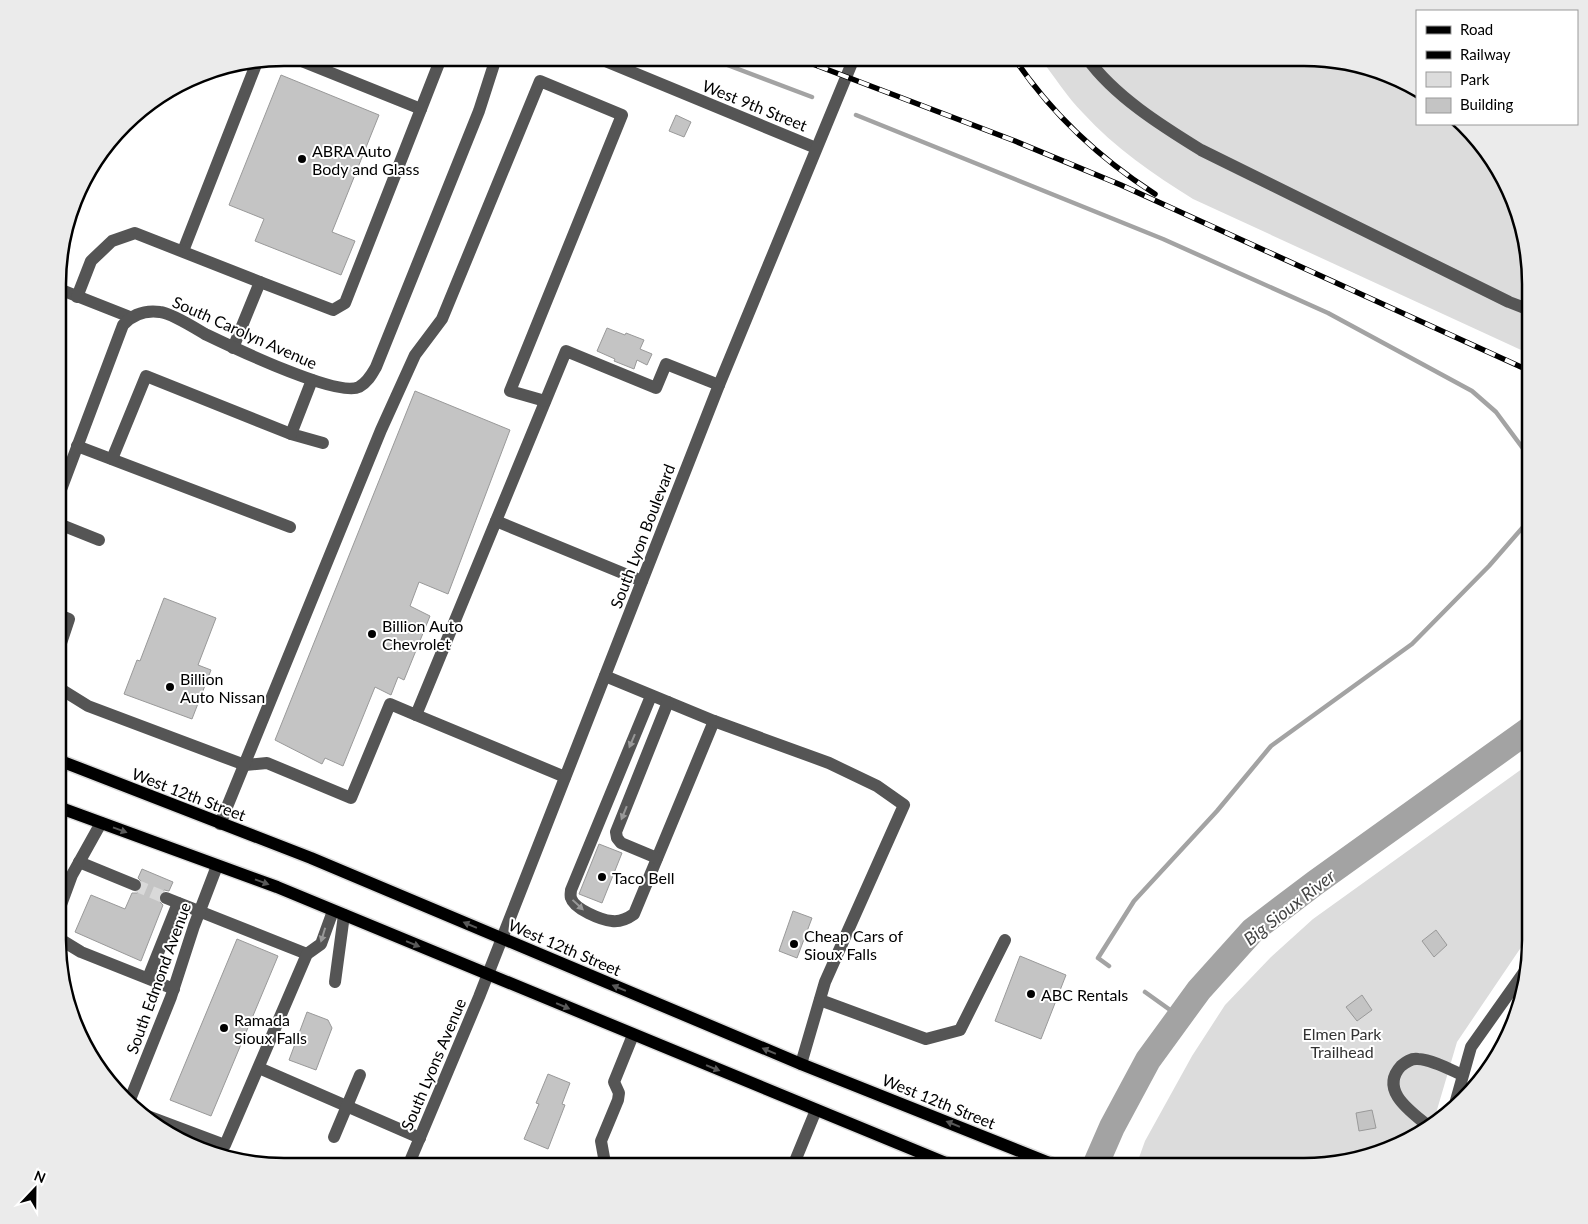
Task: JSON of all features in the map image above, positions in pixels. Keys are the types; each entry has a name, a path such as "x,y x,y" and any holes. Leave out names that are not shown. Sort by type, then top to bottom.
{"main road":[{"name":"West 12th Street","path":"66,763 311,858 801,1064 1037,1158"},
{"path":"66,810 277,887 633,1036 933,1158"}],"street":[{"path":"314,66 421,109"},
{"path":"77,297 91,261 112,241 135,233 333,310 345,303 438,66"},
{"name":"South Carolyn Avenue","path":"130,317 143,312 163,312 233,348 312,380 339,387 358,388 369,379 376,367 479,111 493,66"},
{"name":"West 9th Street","path":"617,66 816,148"},
{"name":"South Lyon Boulevard","path":"502,938 718,385 851,66"},
{"path":"1093,66 1129,101 1164,127 1201,150 1522,307"},
{"path":"183,251 255,68"},
{"path":"220,824 381,430 415,355 442,319 540,81 622,115 510,391 545,401"},
{"path":"233,348 260,282"},
{"path":"66,292 130,317 123,325 66,476"},
{"path":"416,714 566,351 656,388 666,364 718,385"},
{"path":"112,459 146,376 291,434 323,443"},
{"path":"291,434 312,380"},
{"path":"78,446 290,527"},
{"path":"496,521 642,581"},
{"path":"66,527 99,540"},
{"path":"66,618 69,619 66,628"},
{"path":"604,676 714,721 829,763 877,786 904,805 826,982 801,1064"},
{"path":"66,692 88,706 245,765 267,763 351,798 390,704 565,777"},
{"path":"651,696 571,890 571,898 577,906 586,912 611,921 625,920 634,914 714,721"},
{"path":"657,858 621,842 617,838 616,832 668,702"},
{"path":"66,890 72,874 101,823"},
{"path":"79,862 135,885"},
{"name":"South Edmond Avenue","path":"132,1095 174,989 199,912 217,866"},
{"path":"148,978 172,900 307,954"},
{"path":"224,1149 307,954 321,944 339,913"},
{"path":"336,982 339,913"},
{"name":"South Lyons Avenue","path":"411,1158 502,938"},
{"path":"820,1000 926,1039 960,1030 1005,940"},
{"path":"66,943 81,952 174,989"},
{"path":"1457,1095 1471,1047 1518,980"},
{"path":"605,1158 601,1142 619,1093 614,1082 633,1036"},
{"path":"1423,1122 1404,1106 1396,1095 1394,1087 1395,1077 1399,1069 1411,1059 1419,1059 1462,1075"},
{"path":"259,1068 420,1138"},
{"path":"334,1138 360,1075"},
{"path":"796,1158 816,1110"},
{"path":"174,1128 214,1146"}],"green space":[{"path":"1046,66 1303,66 1332,68 1374,78 1413,95 1416,97 1416,125 1452,125 1485,163 1505,201 1518,242 1520,256 1522,350 1193,199 1121,149 1095,126"},
{"name":"Elmen Park Trailhead","path":"1522,769 1521,947 1457,1042 1436,1113 1413,1129 1387,1141 1346,1154 1303,1158 1139,1158 1145,1141 1192,1056 1225,1005 1271,957 1313,919"}],"building":[{"path":"281,75 379,115 332,232 355,241 341,275 255,241 264,219 229,205"},
{"path":"676,115 691,122 684,137 669,131"},
{"path":"607,328 644,340 640,349 652,354 647,365 637,360 634,369 614,361 615,359 597,351"},
{"path":"415,391 510,430 448,594 419,582 410,606 430,616 404,680 398,677 391,695 375,687 343,766 325,758 322,764 275,740"},
{"path":"164,598 216,618 198,665 211,670 192,719 124,694 137,660 140,661"},
{"path":"599,844 622,853 602,903 579,894"},
{"path":"142,869 173,882 169,891 164,890 159,895 158,900 163,905 141,961 75,932 91,895 125,909 132,893 137,893 142,889 143,883 138,878"},
{"path":"793,911 812,918 797,958 779,951"},
{"path":"1436,930 1447,945 1434,957 1422,941"},
{"name":"Ramada Sioux Falls","path":"237,939 278,956 211,1116 170,1100"},
{"path":"1020,956 1066,975 1041,1039 995,1021"},
{"path":"1362,995 1372,1010 1357,1021 1346,1007"},
{"path":"307,1012 328,1020 332,1028 316,1070 289,1060"},
{"path":"548,1074 570,1083 562,1104 565,1105 548,1149 524,1139 539,1104 536,1103"},
{"path":"1372,1110 1376,1128 1359,1131 1356,1113"}],"waterway":[{"path":"730,66 812,97"},
{"path":"856,115 1163,239 1328,313 1472,391 1496,412 1522,447"},
{"path":"1109,966 1098,958 1134,901 1217,811 1271,746 1412,644 1489,566 1522,528"},
{"name":"Big Sioux River","path":"1098,1158 1112,1127 1148,1060 1199,990 1253,930 1315,883 1522,735"},
{"path":"1145,992 1180,1017"}],"tunnel":[{"path":"135,885 166,898"}],"railway":[{"path":"818,66 1015,141 1121,185 1522,367"},
{"path":"1020,66 1060,116 1077,133 1134,180 1155,194"}],"place":[{"name":"ABRA Auto Body and Glass","path":"302,159"},
{"name":"Billion Auto Chevrolet","path":"372,634"},
{"name":"Billion Auto Nissan","path":"170,687"},
{"name":"Taco Bell","path":"602,877"},
{"name":"Cheap Cars of Sioux Falls","path":"794,944"},
{"name":"ABC Rentals","path":"1031,994"},
{"name":"Ramada Sioux Falls","path":"224,1028"}]}
